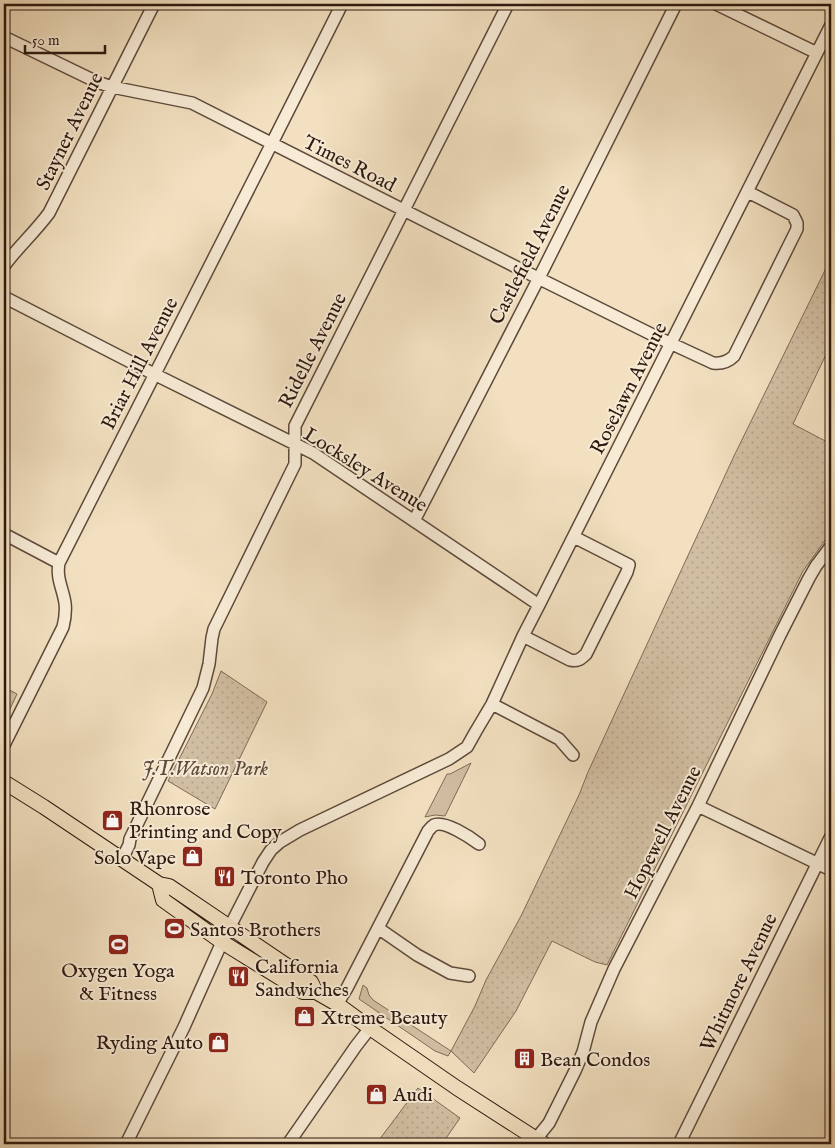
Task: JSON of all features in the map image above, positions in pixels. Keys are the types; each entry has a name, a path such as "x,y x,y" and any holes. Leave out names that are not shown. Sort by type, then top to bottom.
{"main road":[{"path":"4,782 159,884 169,886 230,926 311,982 316,992"},
{"path":"159,884 163,900 222,942 303,992 316,992 337,1004 537,1143"}],"street":[{"name":"Stayner Avenue","path":"4,266 49,214 154,4"},
{"name":"Briar Hill Avenue","path":"59,563 342,4"},
{"name":"Ridelle Avenue","path":"122,859 203,688 208,670 214,629 295,464 295,426 508,4"},
{"name":"Castlefield Avenue","path":"414,521 676,4"},
{"path":"716,4 817,53"},
{"name":"Roselawn Avenue","path":"230,926 263,862 280,842 300,830 449,759 467,747 492,704 523,636 831,25"},
{"name":"Times Road","path":"5,40 112,88 192,103 403,211 713,363 721,364 734,356 797,229 797,223 793,215 748,192"},
{"name":"Locksley Avenue","path":"4,297 312,453 539,605"},
{"path":"4,534 59,563 58,576 65,602 64,628 4,745"},
{"path":"523,636 574,662 586,654 629,565 574,537"},
{"name":"Hopewell Avenue","path":"537,1143 575,1071 582,1055 591,1022 614,969 698,806 809,578 831,546"},
{"path":"492,704 559,739 573,755"},
{"path":"698,806 831,870"},
{"path":"337,1004 428,831 434,825 442,824 465,834 479,844"},
{"name":"Whitmore Avenue","path":"679,1144 831,836"},
{"path":"126,1144 184,1026 230,926"},
{"path":"378,928 417,956 450,974 469,976"},
{"path":"288,1144 370,1028"}],"green space":[{"path":"831,258 831,344 793,424 831,444 831,532 803,571 607,965 595,962 552,941 516,1011 474,1073 451,1051 475,1006 486,980 521,916 579,795 734,456"},
{"name":"J.T.Watson Park","path":"221,671 267,702 215,809 168,781 212,694"},
{"path":"4,687 17,694 4,722"},
{"path":"471,763 445,816 425,817 447,774"},
{"path":"363,985 367,988 373,1000 451,1051 448,1056 435,1051 359,999"},
{"path":"418,1088 460,1118 442,1144 376,1144"}],"place":[{"name":"Rhonrose Printing and Copy","path":"113,820"},
{"name":"Solo Vape","path":"192,857"},
{"name":"Toronto Pho","path":"225,877"},
{"name":"Santos Brothers","path":"174,929"},
{"name":"Oxygen Yoga & Fitness","path":"118,944"},
{"name":"California Sandwiches","path":"239,977"},
{"name":"Xtreme Beauty","path":"305,1017"},
{"name":"Ryding Auto","path":"219,1042"},
{"name":"Bean Condos","path":"524,1059"},
{"name":"Audi","path":"377,1094"}]}
